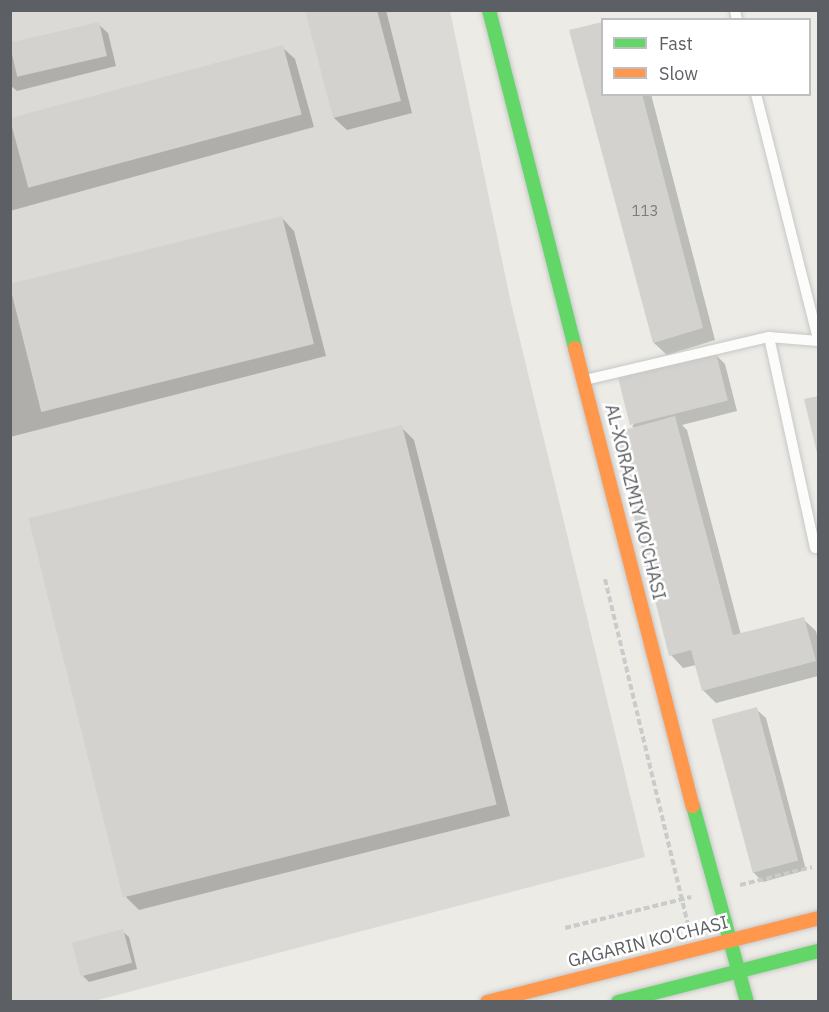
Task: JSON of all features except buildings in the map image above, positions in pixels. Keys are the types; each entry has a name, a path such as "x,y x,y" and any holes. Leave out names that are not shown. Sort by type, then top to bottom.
{"street":[{"name":"AL-XORAZMIY KO'CHASI","path":"489,10 689,793 732,939 747,1002"},
{"name":"GAGARIN KO'CHASI","path":"487,1002 819,918"},
{"path":"618,1002 819,951"}],"lane":[{"path":"585,380 769,337 819,340 757,96"},
{"path":"769,337 815,548"}],"path":[{"path":"565,927 812,867"}],"shaded area":[{"path":"10,11 450,11 511,303 645,857 94,1001 11,1001"}],"traffic: fast":[{"path":"489,10 575,348"},
{"path":"693,806 747,1002"},
{"path":"618,1002 818,951"}],"traffic: slow":[{"path":"575,348 693,806"},
{"path":"487,1002 818,918"}]}
